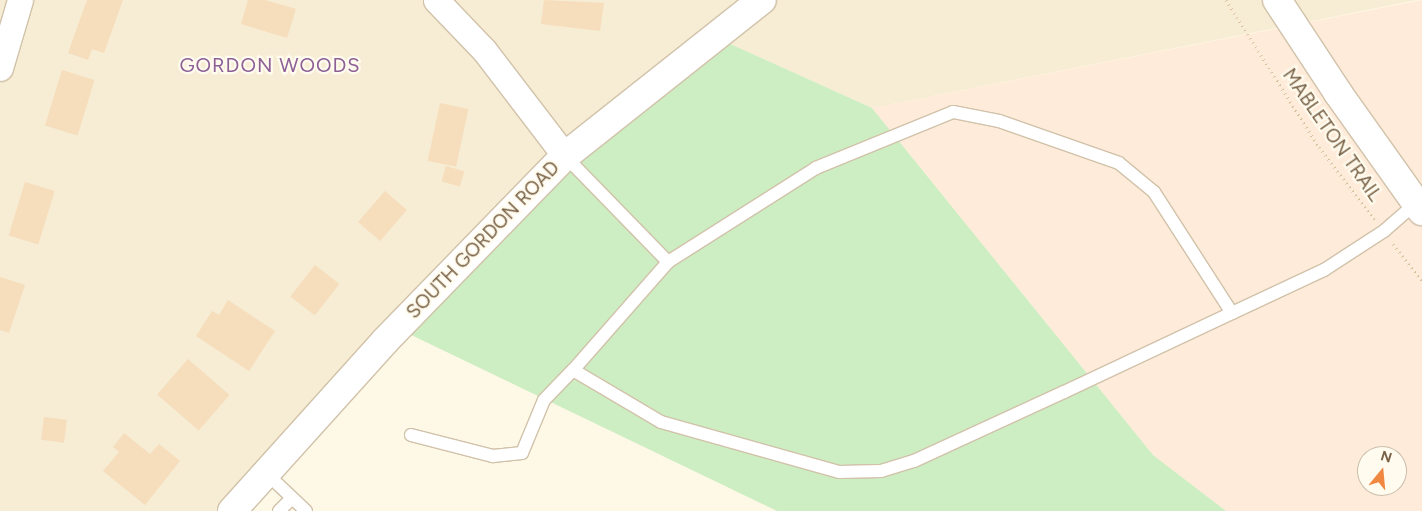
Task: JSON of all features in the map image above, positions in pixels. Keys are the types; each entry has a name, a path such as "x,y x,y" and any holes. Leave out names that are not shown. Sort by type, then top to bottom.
{"street":[{"path":"0,68 20,0"},
{"path":"436,0 484,50 565,156"},
{"name":"SOUTH GORDON ROAD","path":"232,511 385,341 565,156 762,0"},
{"path":"1278,0 1338,93 1419,207"}],"lane":[{"path":"411,435 494,456 522,453 544,400 573,370 668,262 816,168 953,112 1000,121 1119,163 1154,192 1232,313"},
{"path":"565,156 668,262"},
{"path":"573,370 662,422 839,472 880,471 914,461 1324,270 1419,207"},
{"path":"266,473 306,511"},
{"path":"279,511 292,498"}],"path":[{"name":"MABLETON TRAIL","path":"1226,0 1319,147 1422,281"}],"shaded area":[{"path":"0,0 1417,0 872,108 708,34 231,511 0,511"},
{"path":"1422,0 1422,511 1226,511 1153,455 872,108"}],"green space":[{"path":"708,34 872,108 1153,455 1226,511 777,511 405,332"}],"building":[{"path":"87,0 123,0 104,53 92,49 88,60 68,53"},
{"path":"248,0 265,0 296,9 287,38 241,24"},
{"path":"544,0 604,3 600,31 541,24"},
{"path":"62,70 95,80 78,135 45,125"},
{"path":"440,103 468,109 456,167 428,161"},
{"path":"446,166 464,171 460,187 442,181"},
{"path":"25,182 55,191 38,245 9,236"},
{"path":"385,191 407,210 380,241 358,222"},
{"path":"315,265 339,284 315,316 290,297"},
{"path":"0,277 25,285 9,333 0,330"},
{"path":"228,300 275,331 249,371 196,336 212,311 219,315"},
{"path":"188,359 230,395 199,431 157,394"},
{"path":"44,417 67,420 64,443 41,440"},
{"path":"124,433 150,454 159,444 180,461 145,505 103,471 119,452 113,447"}],"district":[{"name":"GORDON WOODS","path":"270,65"}]}
